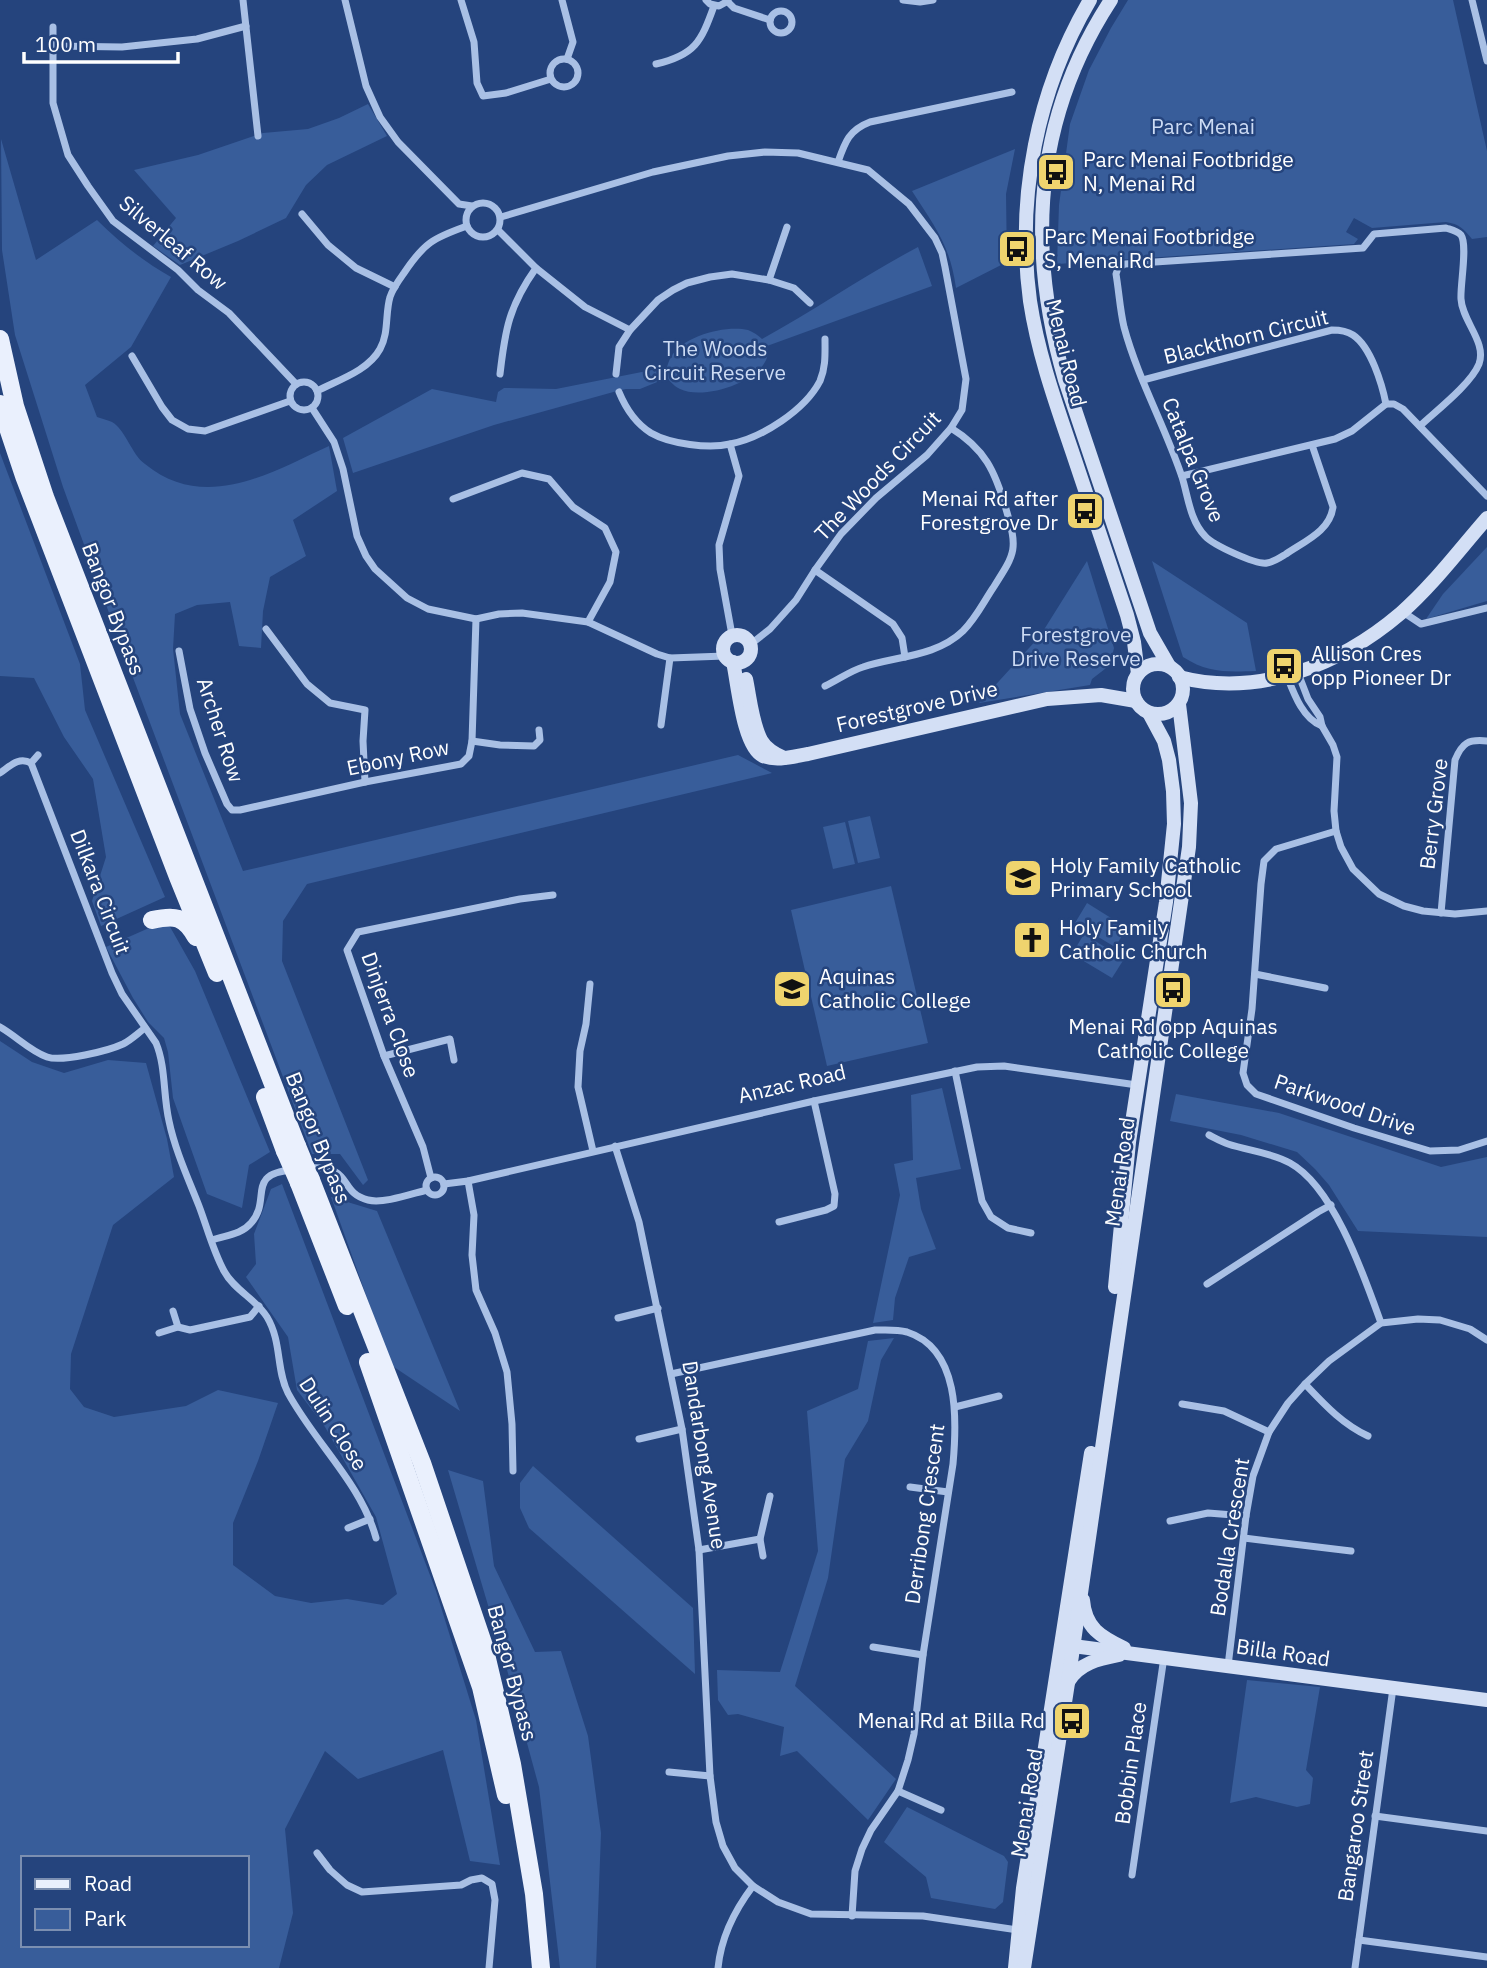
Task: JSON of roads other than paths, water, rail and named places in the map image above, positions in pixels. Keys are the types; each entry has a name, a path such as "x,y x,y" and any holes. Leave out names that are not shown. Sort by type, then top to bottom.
{"main road":[{"name":"Menai Road","path":"1090,0 1067,43 1041,119 1027,195 1027,268 1030,302 1042,358 1127,615 1134,642 1136,678"},
{"name":"Menai Road","path":"1111,0 1086,43 1066,91 1046,172 1042,204 1042,257 1046,300 1054,344 1065,380 1150,633 1174,671"},
{"name":"Bangor Bypass","path":"0,339 15,406 46,498 291,1149"},
{"name":"Bangor Bypass","path":"0,404 24,476 178,877 422,1463 484,1646 512,1764 534,1894 541,1968"},
{"path":"1101,695 1136,678 1147,667 1155,664 1219,684 1259,682 1292,675 1322,663 1359,644 1402,612 1487,518"},
{"path":"732,635 743,636 751,644 749,657 733,660 723,646 726,639 732,635"},
{"name":"Forestgrove Drive","path":"733,660 762,741 773,753 785,758 1047,699 1101,695"},
{"path":"1136,678 1133,695 1142,709 1149,713 1166,713 1173,710 1180,700 1183,688 1174,671"},
{"path":"1180,700 1219,684"},
{"path":"1101,695 1136,701"},
{"name":"Menai Road","path":"1015,1968 1068,1683 1188,847 1191,803 1179,721 1180,700"},
{"name":"Menai Road","path":"1024,1968 1023,1888 1113,1302 1129,1142 1166,902 1174,824 1170,760 1164,741 1149,713"},
{"path":"178,877 179,892 176,901 152,919 177,917 190,925 216,971"},
{"name":"Anzac Road","path":"1137,1085 1153,1088"},
{"name":"Bangor Bypass","path":"305,1182 380,1390 481,1687 503,1782 522,1893 530,1968"},
{"path":"1085,1564 1084,1610 1092,1627 1110,1641 1148,1655"},
{"name":"Menai Road","path":"1068,1604 1066,1632 1073,1646"},
{"name":"Menai Road","path":"1053,1693 1063,1659 1073,1646"},
{"name":"Billa Road","path":"1073,1646 1487,1700"},
{"path":"1068,1683 1086,1664 1123,1655 1148,1655"}],"street":[{"path":"345,0 366,86 380,117 398,142 459,204 472,206 482,202 496,208 500,218 498,230 489,236 478,237 470,231 466,215 472,206"},
{"path":"461,0 474,42 477,83 483,96 506,93 551,79"},
{"path":"562,0 573,42 567,59"},
{"path":"706,0 714,6 728,1 734,8 770,20"},
{"path":"903,0 933,0"},
{"path":"1472,0 1487,61"},
{"path":"243,1 258,136"},
{"path":"656,64 688,53 704,32 714,6"},
{"path":"54,46 121,47 197,39 246,26"},
{"name":"Silverleaf Row","path":"53,27 53,103 68,155 88,186 113,221 229,313 296,384"},
{"path":"567,59 577,68 575,82 572,85 557,86 551,79 551,66 558,60 567,59"},
{"path":"838,162 850,134 859,126 1012,92"},
{"name":"The Woods Circuit","path":"500,218 653,172 728,156 765,152 798,153 868,170 909,204 934,238 942,253 966,379 962,410 951,428 927,455 876,498 842,534 796,600 770,629 751,644"},
{"path":"302,214 328,245 356,268 395,287"},
{"path":"317,391 361,369 380,350 385,337 390,297 395,287 425,245 437,237 467,226"},
{"path":"769,280 787,227"},
{"name":"Catalpa Grove","path":"1312,445 1333,506 1328,525 1267,564 1251,562 1205,537 1194,521 1182,476 1124,326 1116,274 1118,268 1125,264 1363,248 1374,234 1446,228 1454,230 1461,236 1464,244 1461,304 1479,344 1480,362 1475,372 1420,426"},
{"path":"498,230 536,268 585,307 630,330"},
{"path":"499,374 506,328 513,306 536,268"},
{"path":"616,374 619,347 630,330 658,300 687,283 709,276 732,274 769,280 794,288 810,303"},
{"name":"Blackthorn Circuit","path":"1143,380 1332,330 1351,334 1362,343 1376,371 1386,404"},
{"path":"618,392 631,416 654,435 694,445 730,444 765,431 787,416 811,394 825,365 825,339"},
{"path":"132,356 162,407 172,420 188,429 205,431 290,401"},
{"path":"306,381 313,385 318,400 312,408 298,409 290,401 290,391 296,384 306,381"},
{"path":"1182,476 1335,439 1352,431 1386,404 1394,404 1403,409 1487,496"},
{"path":"312,408 334,442 358,536 366,556 375,569 407,598 428,609 476,620 499,614 522,613 588,622 670,658 733,660"},
{"path":"825,686 862,667 934,649 961,633 981,609 1011,559 1014,539 997,481 973,443 951,428"},
{"path":"730,444 739,476 719,545 720,569 732,635"},
{"path":"453,499 522,473 550,479 573,507 605,528 616,552 610,582 588,622"},
{"path":"815,570 893,624 902,638 905,657"},
{"path":"1402,612 1421,624 1487,608"},
{"name":"Ebony Row","path":"240,810 461,764 469,756 472,741 476,620"},
{"path":"266,629 307,684 330,703 365,710 365,782"},
{"name":"Archer Row","path":"179,651 190,709 205,753 227,804 232,810 240,810"},
{"path":"661,725 670,658"},
{"path":"1292,675 1320,717 1322,726 1334,745 1337,757 1334,811 1336,831 1353,869 1379,894 1404,906 1441,913 1487,911"},
{"path":"1292,675 1301,707 1312,723 1322,726"},
{"path":"472,741 534,746 540,740 539,730"},
{"name":"Berry Grove","path":"1441,913 1455,760 1461,747 1472,740 1487,741"},
{"path":"0,773 20,760 31,763 38,755"},
{"name":"Dilkara Circuit","path":"31,763 112,973 122,994 159,1051 171,1129 212,1240"},
{"name":"Parkwood Drive","path":"1336,831 1276,849 1264,860 1252,1009 1243,1073 1247,1085 1256,1094 1430,1151 1459,1150 1487,1142"},
{"name":"Dinjerra Close","path":"431,1178 423,1147 384,1056 347,950 358,932 520,899 553,895"},
{"path":"1255,974 1325,988"},
{"path":"590,985 580,1051 578,1087 593,1151"},
{"path":"0,1027 46,1057 58,1059 117,1046 145,1028"},
{"path":"384,1056 450,1039 454,1060"},
{"name":"Anzac Road","path":"444,1184 468,1181 814,1101 989,1065 1137,1085"},
{"path":"955,1071 982,1201 991,1217 1008,1228 1031,1233"},
{"path":"779,1222 834,1206 835,1194 814,1101"},
{"path":"1209,1135 1227,1144 1274,1155 1292,1164 1317,1186 1331,1205 1381,1323"},
{"name":"Dandarbong Avenue","path":"615,1146 639,1222 682,1429 699,1550 710,1776 716,1822 723,1846 735,1868 753,1886 778,1902 811,1914 923,1916 1024,1931"},
{"path":"212,1240 240,1233 250,1225 257,1212 263,1185 272,1173 277,1171 328,1168 339,1174 360,1198 372,1201 427,1190 438,1194 443,1190 444,1184 439,1178 431,1178 427,1182 427,1190"},
{"path":"468,1181 474,1215 472,1255 476,1290 495,1333 507,1372 513,1471"},
{"path":"1207,1284 1331,1205"},
{"name":"Dulin Close","path":"212,1240 224,1271 231,1281 266,1315 275,1334 287,1391 359,1498 370,1518 376,1538"},
{"path":"159,1333 178,1327 191,1330 250,1317 259,1306"},
{"path":"618,1318 658,1308"},
{"path":"173,1311 178,1327"},
{"name":"Bodalla Crescent","path":"1228,1666 1253,1476 1269,1432 1288,1403 1329,1361 1381,1323 1418,1319 1440,1320 1470,1329 1487,1340"},
{"name":"Derribong Crescent","path":"671,1374 875,1330 894,1329 920,1338 930,1346 942,1362 954,1392 956,1434 953,1464 923,1655 914,1734 898,1791 871,1830 862,1849 855,1871 852,1916"},
{"path":"1305,1384 1351,1428 1368,1436"},
{"path":"955,1407 999,1396"},
{"path":"1182,1404 1224,1411 1269,1432"},
{"path":"639,1439 682,1429"},
{"path":"910,1487 948,1492"},
{"path":"763,1556 760,1539 770,1496"},
{"path":"1170,1521 1208,1513 1246,1516"},
{"path":"348,1528 370,1518"},
{"path":"1244,1538 1351,1551"},
{"path":"699,1550 760,1539"},
{"path":"873,1647 923,1655"},
{"name":"Bobbin Place","path":"1132,1875 1164,1657"},
{"name":"Bangaroo Street","path":"1355,1968 1393,1688"},
{"path":"669,1772 710,1776"},
{"path":"898,1791 941,1810"},
{"path":"1375,1816 1487,1831"},
{"path":"317,1853 346,1885 362,1892 461,1885 482,1878 492,1884 495,1899 489,1968"},
{"path":"718,1968 727,1929 739,1905 753,1886"},
{"path":"1359,1940 1487,1957"}],"place":[{"name":"Parc Menai Footbridge N, Menai Rd","path":"1056,172"},
{"name":"Parc Menai Footbridge S, Menai Rd","path":"1017,249"},
{"name":"Menai Rd after Forestgrove Dr","path":"1085,511"},
{"name":"Allison Cres opp Pioneer Dr","path":"1284,666"},
{"name":"Holy Family Catholic Primary School","path":"1023,878"},
{"name":"Holy Family Catholic Church","path":"1032,940"},
{"name":"Aquinas Catholic College","path":"792,989"},
{"name":"Menai Rd opp Aquinas Catholic College","path":"1173,990"},
{"name":"Menai Rd at Billa Rd","path":"1072,1721"}],"park label":[{"name":"Parc Menai","path":"1203,127"},
{"name":"The Woods Circuit Reserve","path":"715,361"},
{"name":"Forestgrove Drive Reserve","path":"1076,647"}]}
